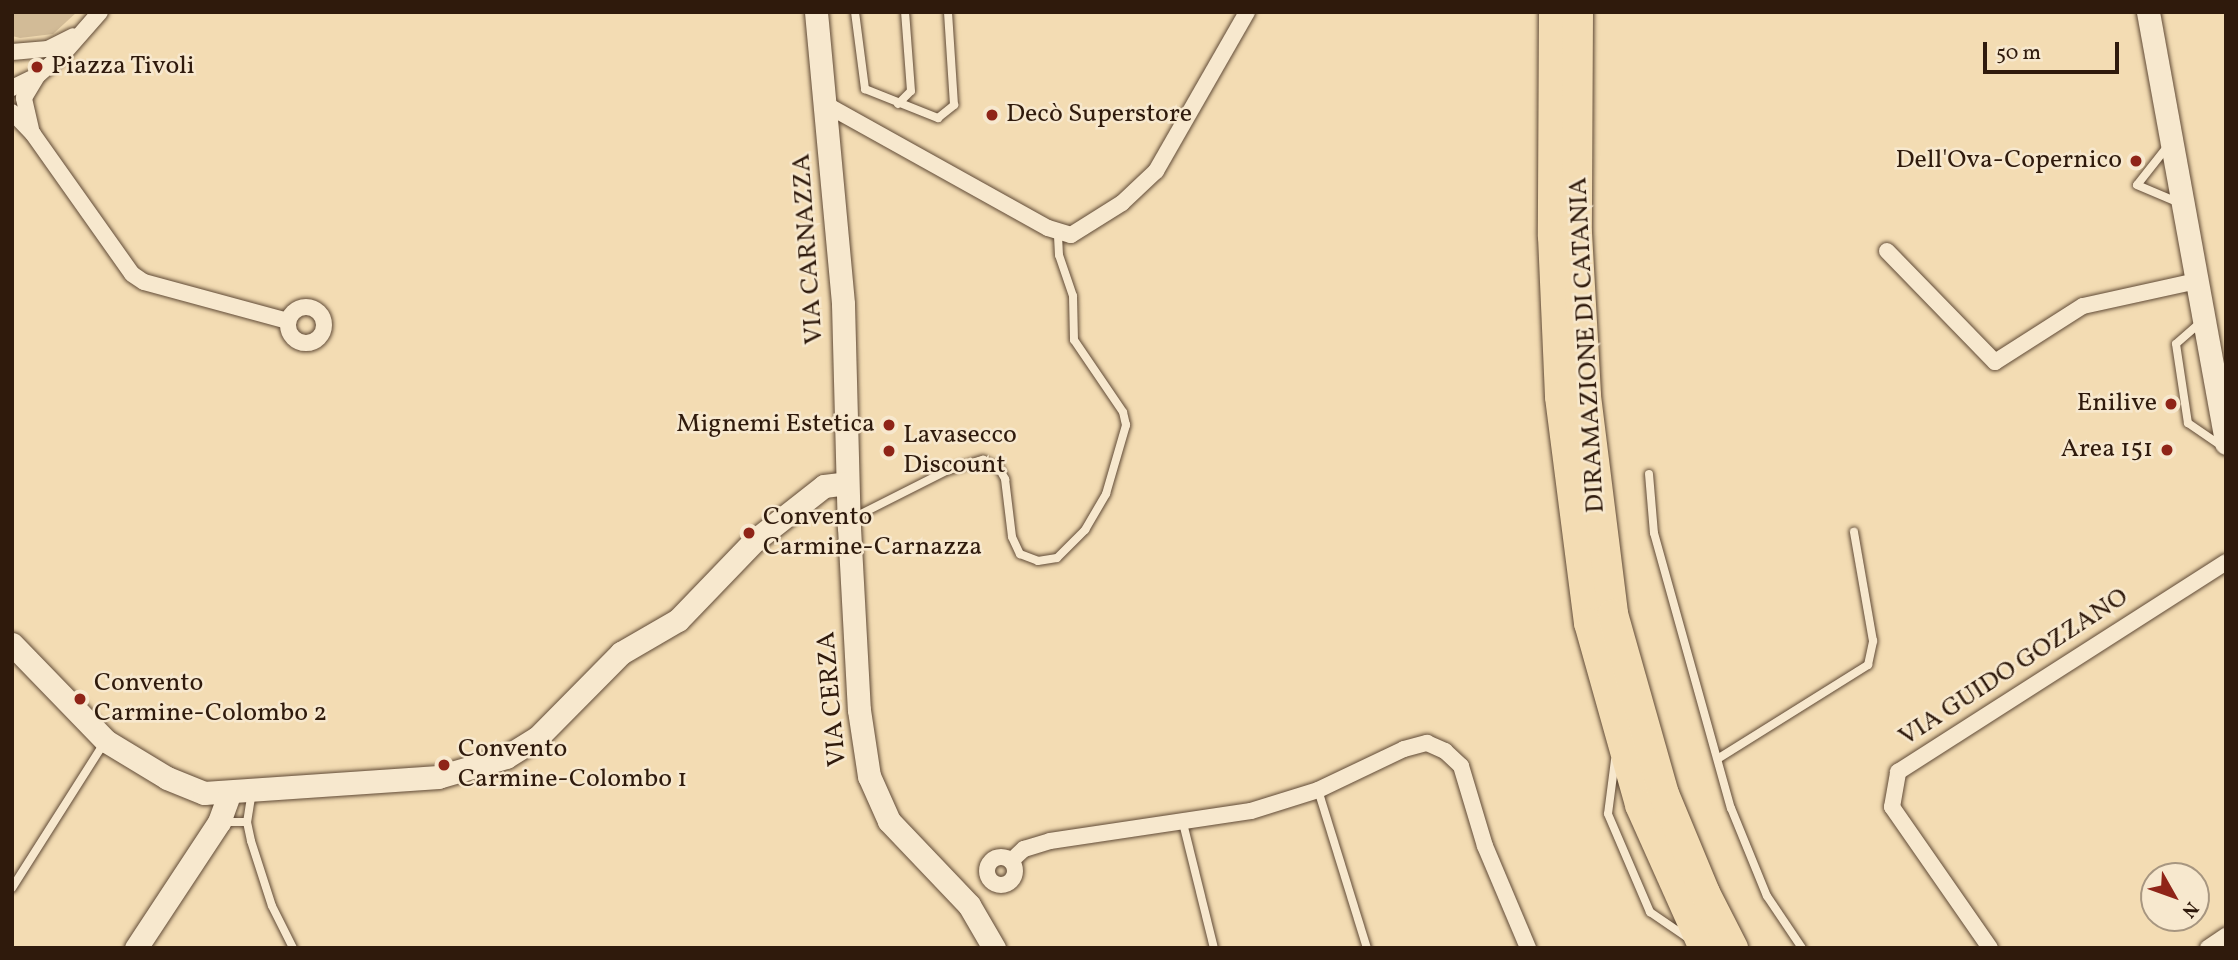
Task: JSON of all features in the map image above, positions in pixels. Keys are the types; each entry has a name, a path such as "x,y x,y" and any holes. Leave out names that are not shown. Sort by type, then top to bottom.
{"highway":[{"name":"DIRAMAZIONE DI CATANIA","path":"1554,12 1553,236 1560,397 1590,623 1618,736 1640,805 1704,948"},
{"name":"DIRAMAZIONE DI CATANIA","path":"1578,12 1577,233 1583,355 1599,529 1613,614 1664,794 1704,893 1733,948"}],"main road":[{"name":"VIA CARNAZZA","path":"816,12 843,304 848,524"},
{"path":"2148,12 2226,443"},
{"path":"12,644 106,741 177,783 204,793 438,777 506,757 554,724 621,653 678,620 754,541 824,486 847,483"},
{"name":"VIA CERZA","path":"848,524 859,710 869,776 890,821 970,905 994,948"},
{"path":"136,948 241,792"}],"street":[{"path":"12,88 37,76 65,52 100,12"},
{"path":"825,104 1058,233 1071,235 1122,203 1156,171 1247,12"},
{"path":"12,52 48,49 80,32"},
{"path":"33,134 24,105 37,76"},
{"path":"12,112 33,134 132,274 144,282 288,321"},
{"path":"1887,251 1995,362 2083,306 2197,281"},
{"name":"VIA GUIDO GOZZANO","path":"1990,948 1892,807 1898,772 2226,562"},
{"path":"1011,861 1024,849 1050,841 1251,811 1318,790 1404,749 1427,743 1445,751 1461,766 1485,846 1528,948"},
{"path":"2208,948 2226,936"}],"lane":[{"path":"855,12 865,89 938,118 954,105 948,12"},
{"path":"898,104 911,91 905,12"},
{"path":"2173,139 2137,185 2186,214"},
{"path":"848,524 946,471 983,460 992,462 1005,479 1013,537 1020,554 1038,561 1057,558 1085,530 1106,494 1126,425 1123,412 1074,340 1073,296 1059,255 1058,233"},
{"path":"2204,320 2176,345 2188,423 2226,450"},
{"path":"1649,474 1654,533 1746,850 1768,896 1802,948"},
{"path":"1719,758 1868,665 1873,641 1854,532"},
{"path":"12,888 106,741"},
{"path":"1318,790 1367,948"},
{"path":"241,792 247,822 272,905 290,946"},
{"path":"219,822 247,822"},
{"path":"1183,823 1214,948"}],"shaded area":[{"path":"12,12 77,12 53,34 20,38 12,36"}],"place":[{"name":"Piazza Tivoli","path":"37,67"},
{"name":"Decò Superstore","path":"992,115"},
{"name":"Dell'Ova-Copernico","path":"2136,161"},
{"name":"Enilive","path":"2171,404"},
{"name":"Mignemi Estetica","path":"889,425"},
{"name":"Area 151","path":"2167,450"},
{"name":"Lavasecco Discount","path":"889,451"},
{"name":"Convento Carmine-Carnazza","path":"749,533"},
{"name":"Convento Carmine-Colombo 2","path":"80,699"},
{"name":"Convento Carmine-Colombo 1","path":"444,765"}]}
